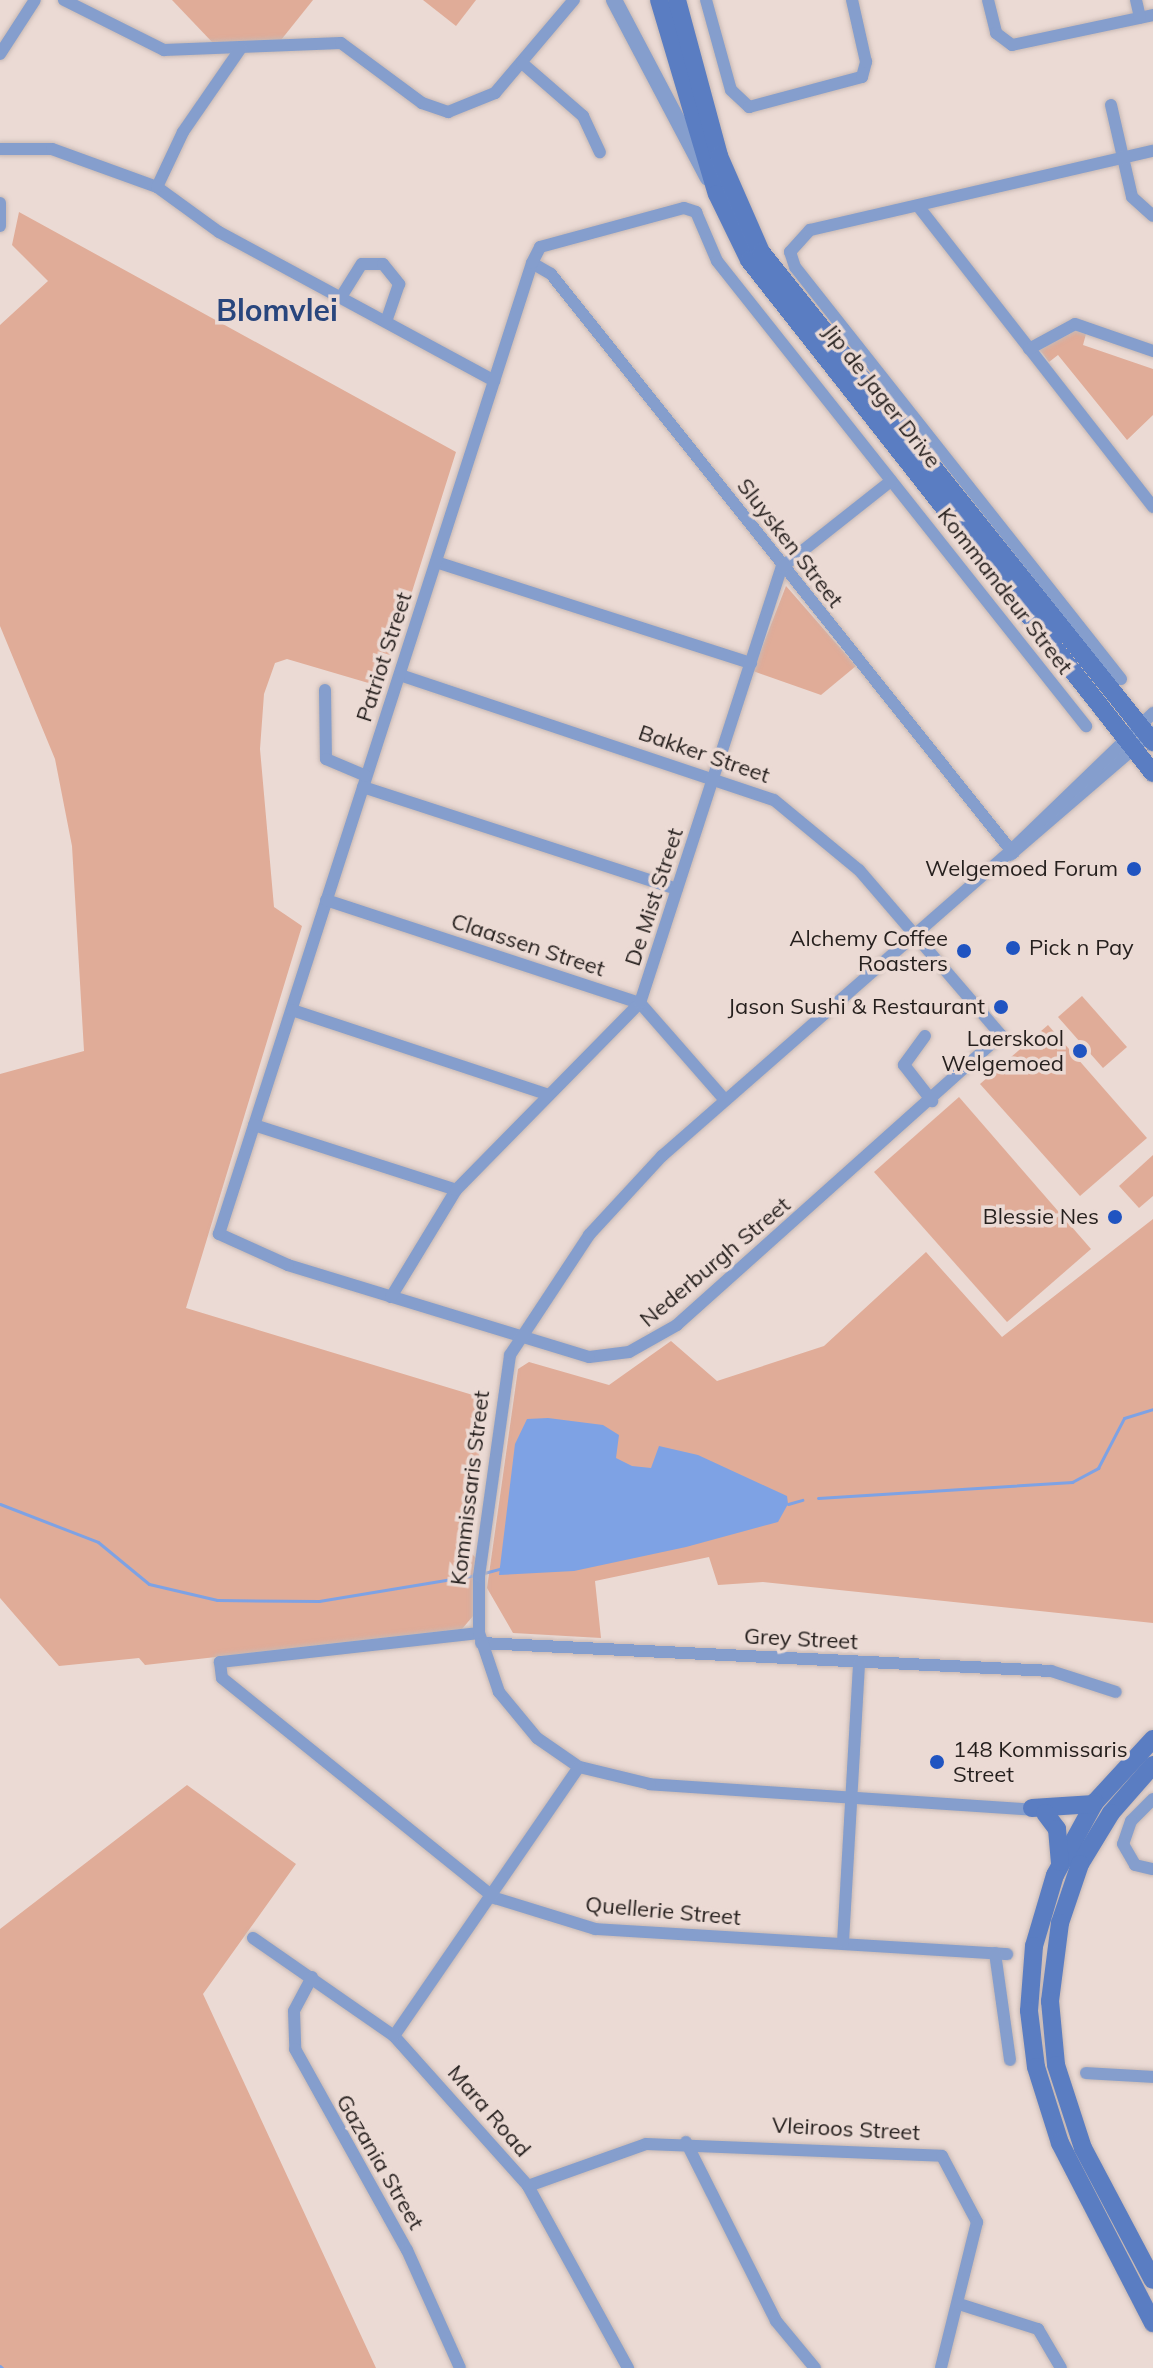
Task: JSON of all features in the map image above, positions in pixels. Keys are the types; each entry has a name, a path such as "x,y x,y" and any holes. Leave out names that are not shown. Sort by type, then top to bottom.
{"main road":[{"name":"Jip de Jager Drive","path":"659,0 717,194 771,293 1128,747 1153,773"},
{"name":"Jip de Jager Drive","path":"677,0 719,156 761,252 1149,730"},
{"path":"1153,1739 1094,1804 1060,1923 1052,2043 1083,2148 1153,2280"},
{"path":"1153,1765 1061,1863 1034,1946 1036,2067 1075,2176 1153,2323"},
{"path":"1038,1811 1094,1804"},
{"path":"1038,1811 1057,1829 1061,1863"}],"street":[{"path":"0,54 35,0"},
{"path":"64,0 154,48 210,49 341,43 422,103 448,112 482,104 522,63 574,0"},
{"path":"614,0 717,194"},
{"path":"706,0 731,90 749,107 862,77 866,62 852,0"},
{"path":"988,0 996,33 1012,45 1146,16 1136,0"},
{"path":"157,187 183,132 241,48"},
{"path":"210,49 219,80"},
{"path":"522,63 583,116 600,152"},
{"path":"1111,105 1135,204 1153,216"},
{"path":"0,149 52,149 157,187 219,232 494,381"},
{"path":"1153,151 918,206 1153,507"},
{"path":"0,203 0,226"},
{"name":"Kommandeur Street","path":"918,206 810,230 793,241 795,267 1121,679"},
{"name":"Patriot Street","path":"219,1234 532,263 552,239 684,208 696,212"},
{"name":"Kommandeur Street","path":"696,212 717,261 1086,726"},
{"name":"Sluysken Street","path":"532,263 551,274 1008,854"},
{"path":"341,297 362,264 383,264 399,284 386,321"},
{"path":"1029,349 1075,324 1153,351"},
{"path":"782,567 891,481"},
{"path":"436,562 751,663"},
{"name":"De Mist Street","path":"391,1297 456,1190 546,1094 640,1003 782,567"},
{"name":"Bakker Street","path":"400,675 714,777 774,800 806,821 916,935 1001,1035"},
{"path":"325,690 326,759 364,782 677,889"},
{"name":"Kommissaris Street","path":"480,1638 500,1399 517,1339 589,1235 725,1100 1149,730"},
{"name":"Claassen Street","path":"326,900 640,1003"},
{"path":"640,1003 725,1100"},
{"path":"292,1010 546,1094"},
{"name":"Nederburgh Street","path":"219,1234 517,1339 589,1357 649,1344 932,1101 1001,1035"},
{"path":"925,1036 904,1065 932,1101"},
{"path":"254,1125 456,1190"},
{"path":"480,1638 517,1718 579,1767 650,1784 851,1795 1038,1811 1085,1836"},
{"name":"Grey Street","path":"220,1662 480,1638 1051,1671 1116,1692"},
{"name":"Quellerie Street","path":"220,1662 224,1684 495,1898 595,1929 1001,1953 1010,2060"},
{"path":"843,1942 859,1662"},
{"path":"394,2036 495,1898 579,1767"},
{"path":"1153,1799 1125,1832 1130,1860 1153,1869"},
{"name":"Mara Road","path":"253,1938 394,2036 528,2186 628,2368"},
{"name":"Gazania Street","path":"312,1977 294,2011 295,2049 407,2250 460,2368"},
{"path":"1086,2073 1153,2077"},
{"path":"686,2142 776,2321 815,2368"},
{"name":"Vleiroos Street","path":"528,2186 631,2148 686,2142 942,2156 977,2222 941,2368"},
{"path":"959,2304 1038,2329 1061,2368"}],"shaded area":[{"path":"172,0 313,0 281,40 213,43"},
{"path":"423,0 476,0 456,26"},
{"path":"19,212 456,452 382,687 287,659 275,663 264,694 260,749 274,907 302,926 186,1308 486,1399 468,1550 476,1558 473,1616 462,1629 145,1665 139,1658 59,1666 0,1598 0,1074 84,1051 72,846 55,759 0,626 0,325 48,281 12,245"},
{"path":"1074,330 1086,334 1083,345 1153,369 1153,415 1127,440 1058,355 1049,362 1040,350"},
{"path":"786,586 856,666 821,695 753,671"},
{"path":"1082,996 1127,1047 1103,1068 1058,1017"},
{"path":"1048,1025 1147,1138 1080,1196 980,1084"},
{"path":"959,1097 1091,1249 1007,1322 874,1172"},
{"path":"1153,1155 1153,1196 1139,1208 1119,1186"},
{"path":"1153,1219 1153,1623 763,1582 718,1585 709,1557 595,1581 601,1638 513,1633 487,1588 518,1369 529,1362 609,1385 671,1341 717,1381 824,1346 926,1252 1002,1337"},
{"path":"187,1785 296,1864 203,1994 376,2368 0,2368 0,1929"}],"water":[{"path":"548,1418 603,1425 619,1435 616,1458 632,1466 651,1468 659,1446 698,1455 787,1496 788,1504 778,1522 686,1547 574,1571 499,1575 515,1444 527,1419"}],"waterway":[{"path":"818,1498 1072,1482 1098,1468 1124,1418 1153,1409"},
{"path":"788,1504 802,1500"},
{"path":"0,1504 98,1542 149,1584 217,1600 319,1601 476,1575"},
{"path":"484,1573 499,1569"}],"place":[{"name":"Welgemoed Forum","path":"1134,869"},
{"name":"Pick n Pay","path":"1013,948"},
{"name":"Alchemy Coffee Roasters","path":"964,951"},
{"name":"Jason Sushi & Restaurant","path":"1001,1007"},
{"name":"Laerskool Welgemoed","path":"1080,1051"},
{"name":"Blessie Nes","path":"1115,1217"},
{"name":"148 Kommissaris Street","path":"937,1762"}],"district":[{"name":"Blomvlei","path":"277,310"}]}
